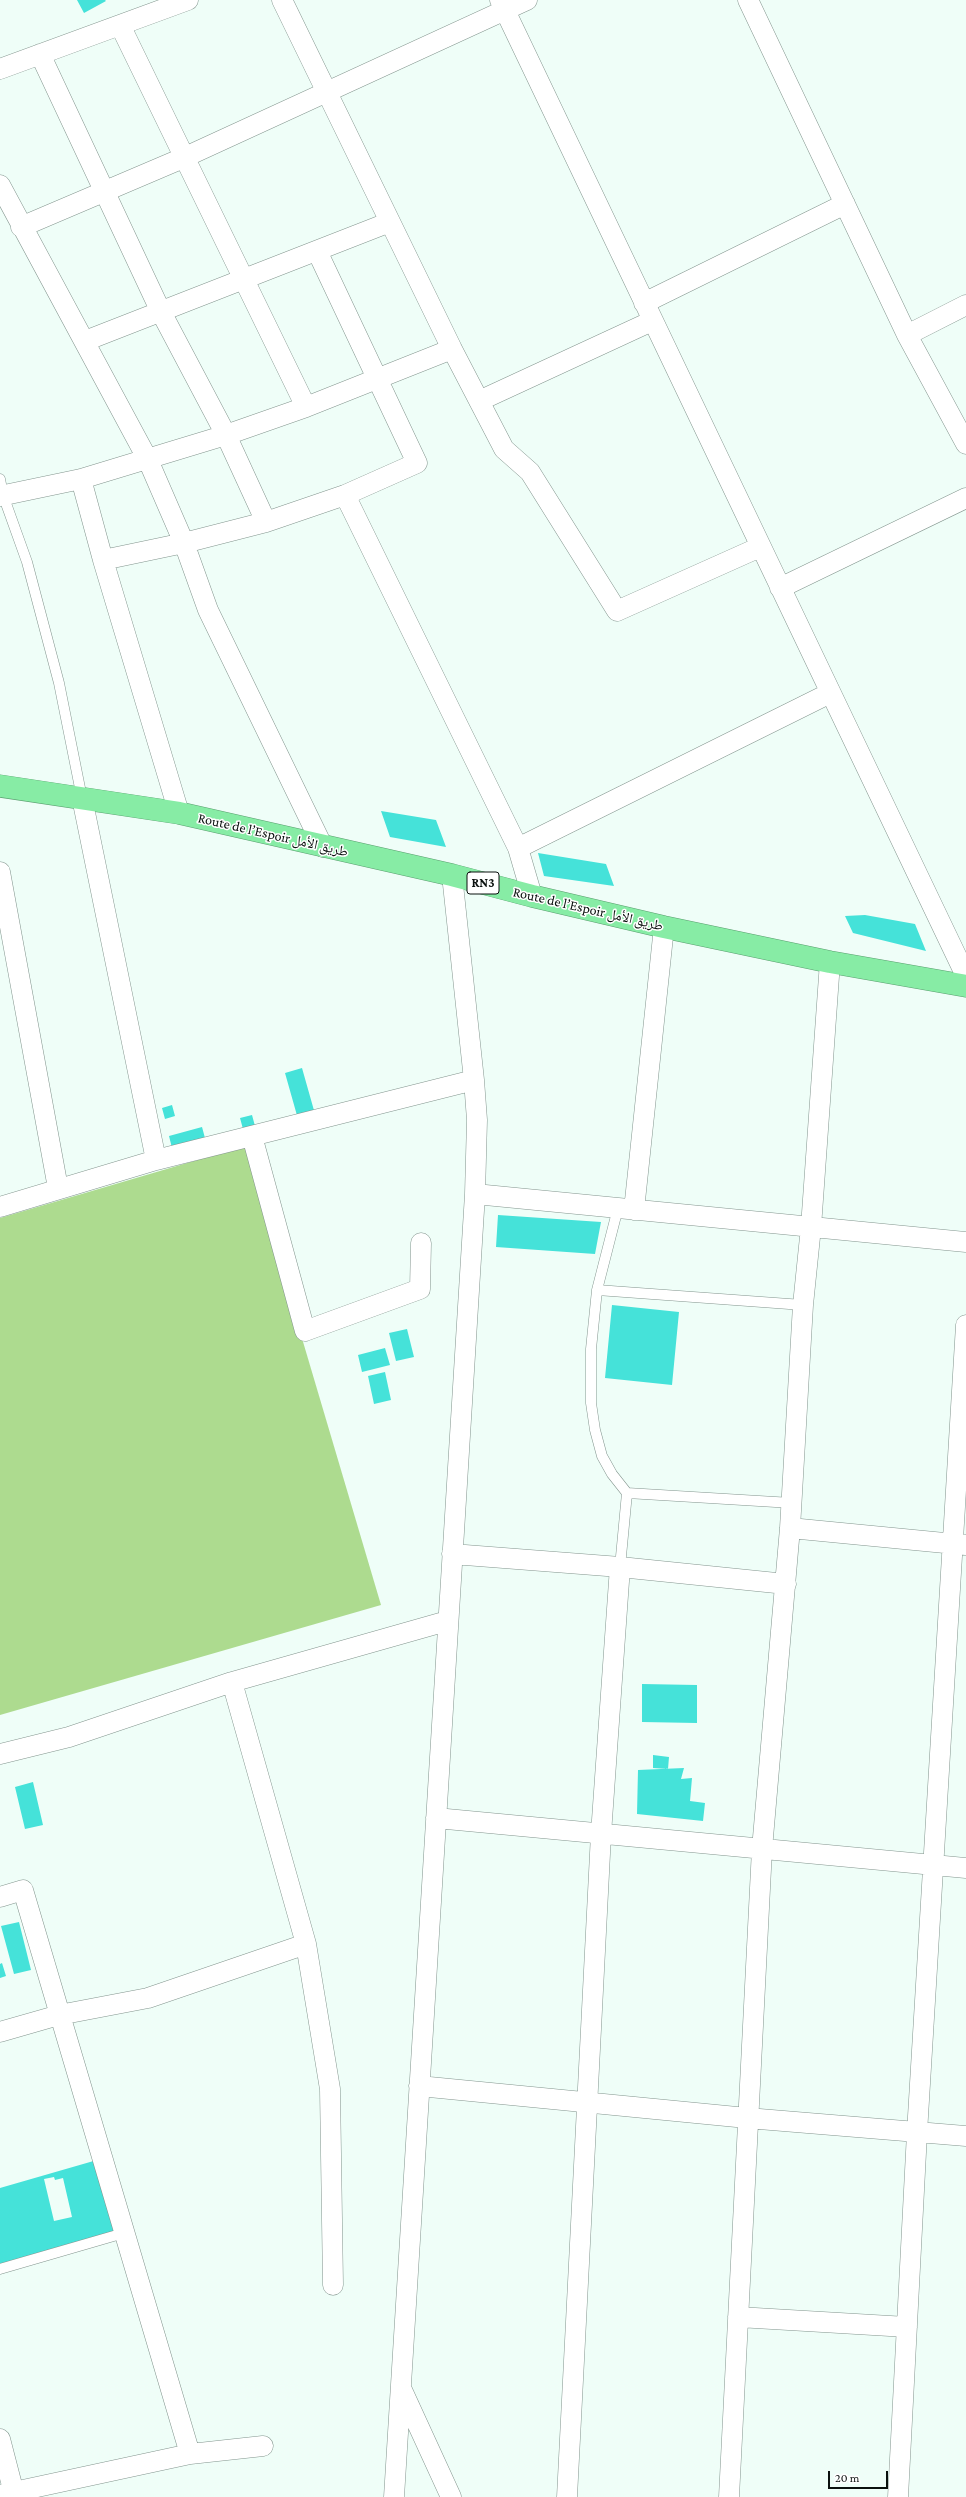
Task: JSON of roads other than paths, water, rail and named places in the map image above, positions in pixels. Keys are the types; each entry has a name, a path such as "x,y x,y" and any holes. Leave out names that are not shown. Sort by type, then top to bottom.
{"highway":[{"name":"Route de l’Espoir طريق الأمل","path":"0,786 179,813 322,847 452,875 532,896 664,927 830,962 966,986"}],"street":[{"path":"0,69 188,0"},
{"path":"282,0 452,349 504,449 530,472 617,611 760,547"},
{"path":"21,227 184,158 327,91 502,5 527,0"},
{"path":"748,0 907,335 966,444"},
{"path":"502,5 966,976"},
{"path":"120,25 306,407"},
{"path":"40,54 161,312 226,435 266,522"},
{"path":"0,185 21,227 85,341 148,460 184,543 208,610 322,847"},
{"path":"644,303 845,204"},
{"path":"85,341 390,222"},
{"path":"103,560 184,543 266,522 345,495 417,463 317,251"},
{"path":"907,335 966,305"},
{"path":"479,401 652,321"},
{"path":"1,490 81,479 148,460 306,407 452,349"},
{"path":"81,479 103,560 179,813"},
{"path":"345,495 518,848 532,896"},
{"path":"780,588 966,498"},
{"path":"518,848 830,693"},
{"path":"82,798 156,1160"},
{"path":"0,872 58,1188"},
{"path":"394,2497 452,1554 476,1194 477,1120 474,1080 452,875"},
{"path":"626,1209 664,927"},
{"path":"729,2497 747,2118 762,1849 786,1584 803,1305 811,1228 830,962"},
{"path":"0,1207 58,1188 156,1160 474,1080"},
{"path":"252,1136 305,1330 420,1289 421,1243"},
{"path":"476,1194 966,1242"},
{"path":"898,2497 933,1865 959,1545 966,1325"},
{"path":"790,1528 959,1545"},
{"path":"452,1554 620,1567 786,1584"},
{"path":"567,2497 601,1834 620,1567"},
{"path":"0,1754 69,1737 232,1682 448,1622"},
{"path":"232,1682 306,1944 330,2089 333,2285"},
{"path":"436,1818 966,1868"},
{"path":"0,1897 22,1890 190,2454"},
{"path":"0,2032 59,2015 148,1998 306,1944"},
{"path":"419,2086 747,2118 966,2136"},
{"path":"738,2317 907,2327"},
{"path":"400,2385 451,2497"},
{"path":"0,2439 10,2494 190,2454 263,2446"}],"lane":[{"path":"1,490 27,562 60,683 82,798"},
{"path":"620,1567 627,1493 612,1474 602,1456 594,1430 591,1403 591,1349 597,1290 626,1209"},
{"path":"597,1290 803,1305"},
{"path":"627,1493 792,1503"},
{"path":"0,2269 124,2233"}]}
